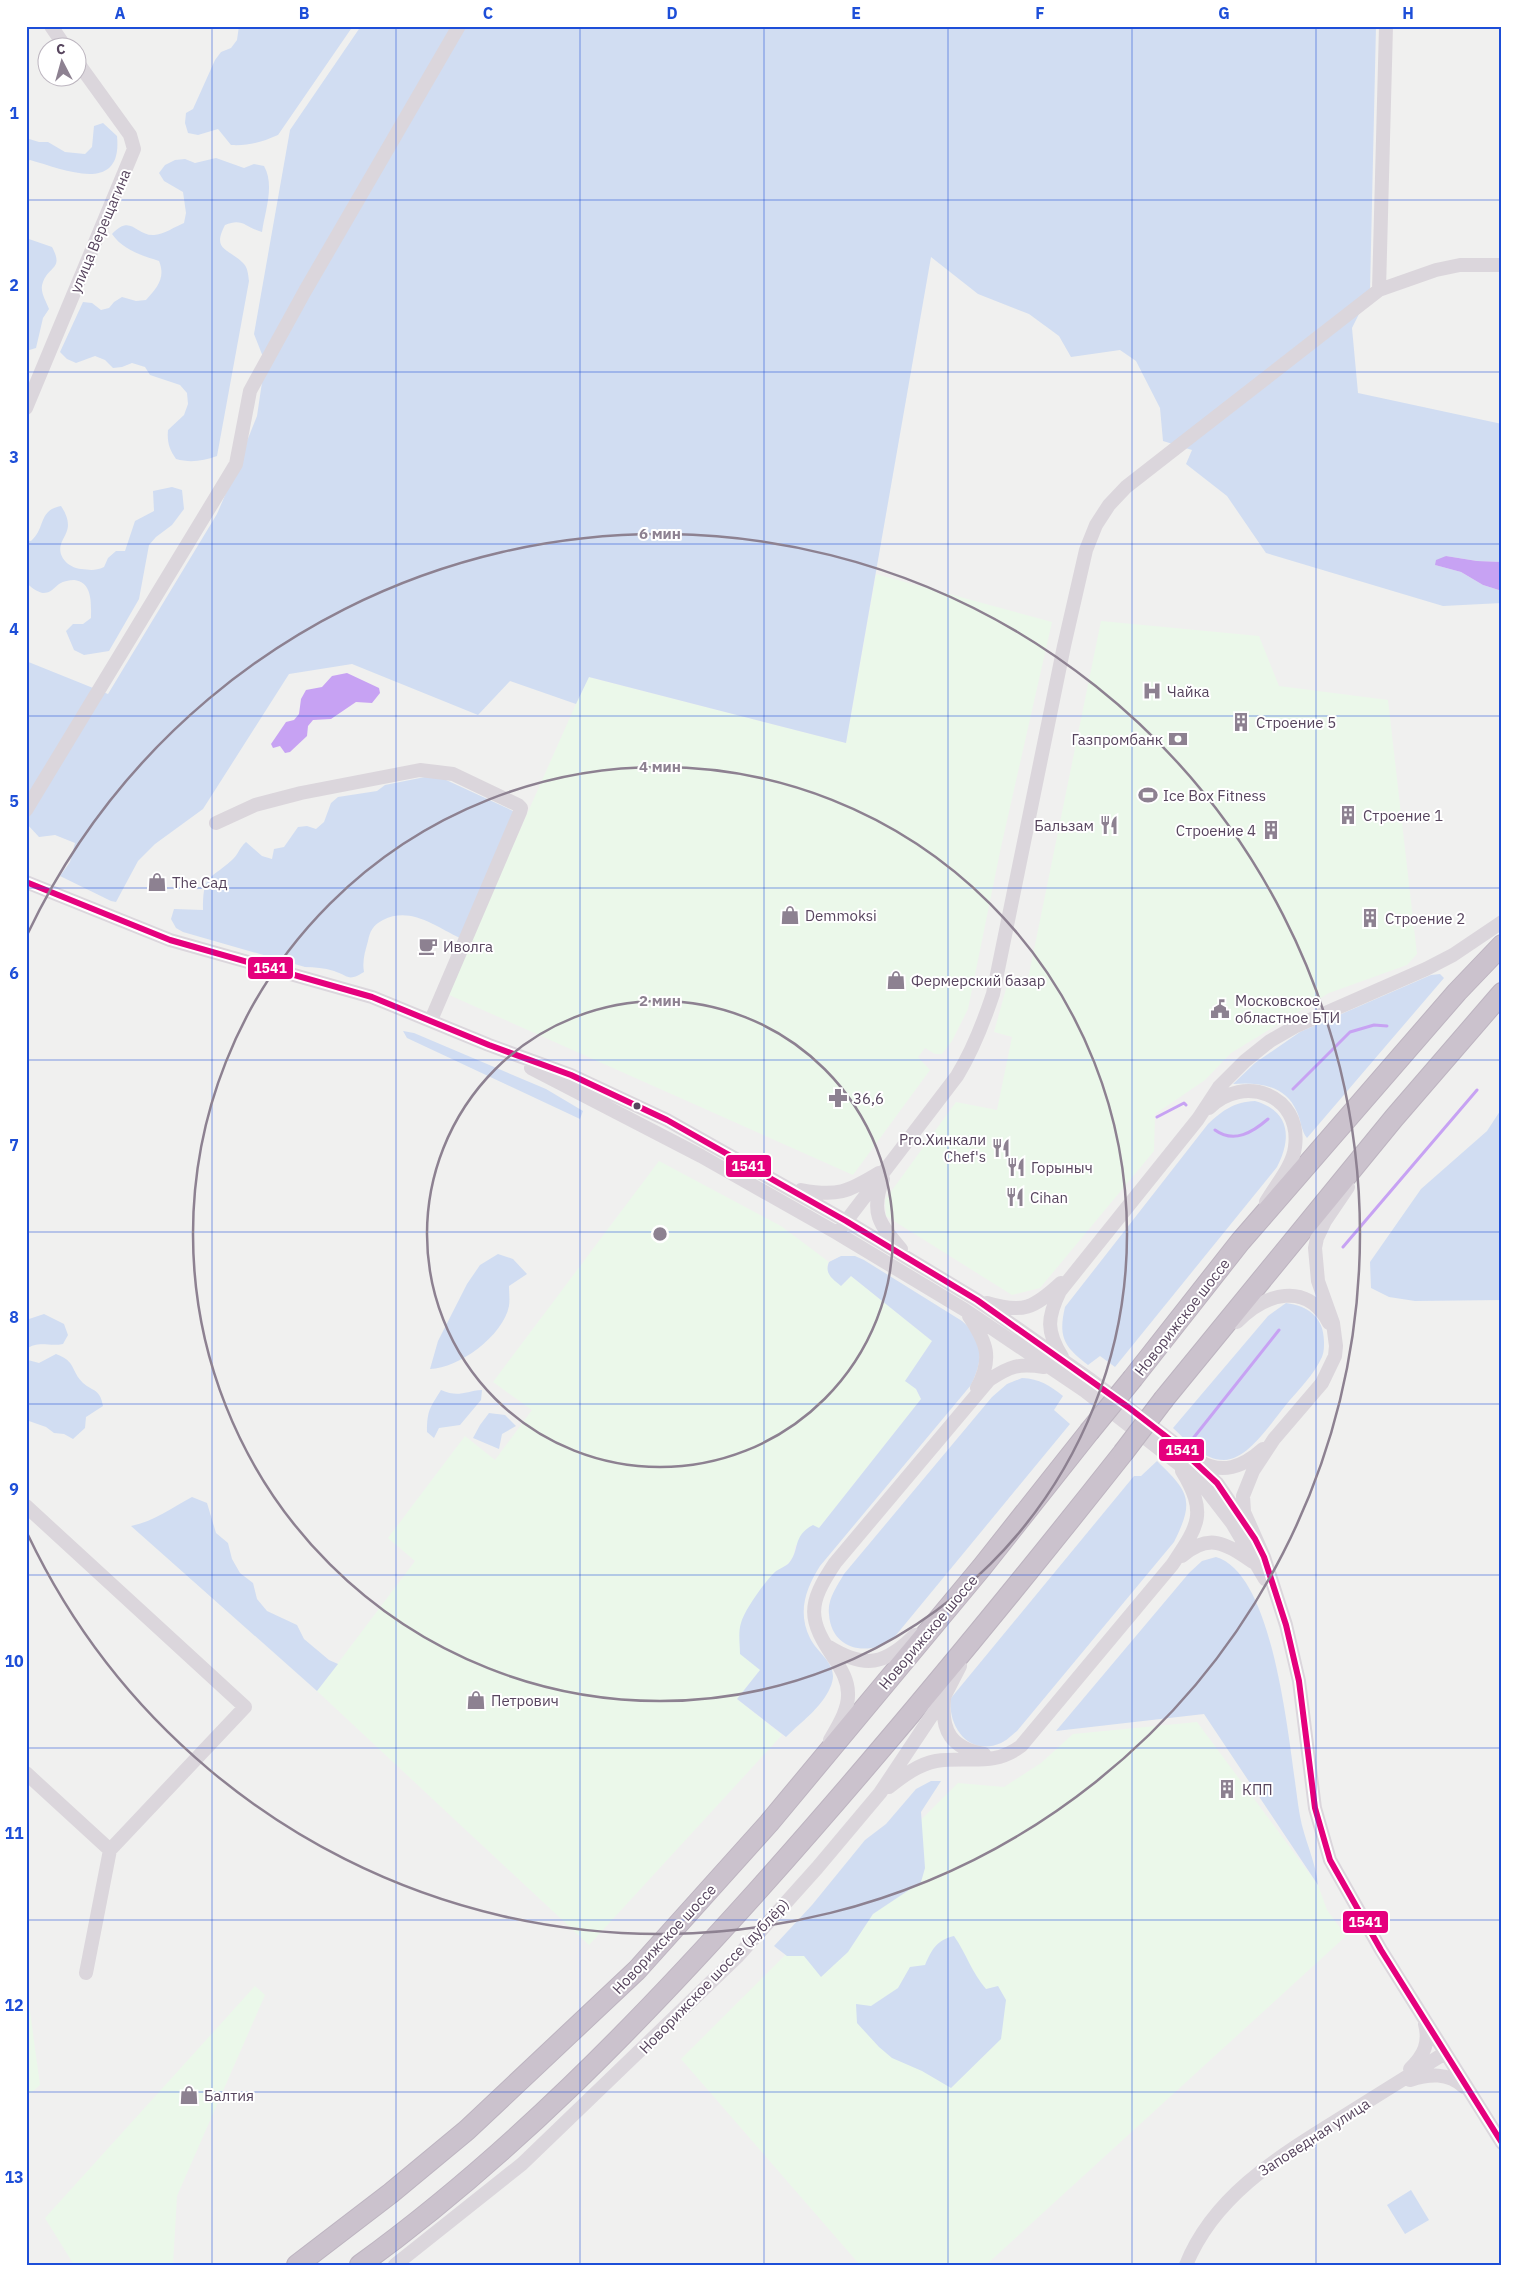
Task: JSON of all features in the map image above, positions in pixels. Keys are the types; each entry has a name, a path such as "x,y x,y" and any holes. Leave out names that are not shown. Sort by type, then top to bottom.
{"highway":[{"name":"Новорижское шоссе","path":"298,2265 467,2130 638,1970 769,1823 982,1567 1240,1242 1457,992 1502,945"},
{"path":"360,2265 476,2171 591,2068 687,1968 803,1840 995,1614 1194,1360 1394,1118 1502,993"}],"street":[{"path":"50,26 59,38"},
{"path":"26,810 236,464 250,391 305,290 459,26"},
{"path":"1380,290 1386,26"},
{"name":"улица Верещагина","path":"26,408 134,149 130,135 88,77"},
{"path":"837,1233 956,1076 971,1053 988,1010 1020,864 1068,626 1086,550 1096,525 1109,505 1126,487 1380,290 1436,270 1460,265 1502,265"},
{"path":"216,823 254,805 301,793 420,770 453,774 518,805 521,808 520,812 431,1020"},
{"path":"26,882 170,940 229,958 325,982 372,997 489,1045 571,1075 668,1120 787,1187 977,1300 1128,1407 1182,1458 1216,1500 1274,1593"},
{"path":"1067,1363 1053,1341 1050,1319 1053,1306 1060,1291 1198,1119 1219,1087 1270,1041 1296,1026 1426,969 1502,922"},
{"path":"489,1045 592,1101 701,1156 837,1233 965,1310 1217,1483 1255,1539"},
{"path":"1198,1119 1216,1101 1231,1093 1248,1090 1261,1092 1273,1097 1286,1107 1292,1120 1296,1134 1295,1149 1283,1174 1240,1242"},
{"path":"1394,1118 1325,1221 1317,1238 1315,1266 1335,1335 1335,1356 1325,1377 1274,1439 1252,1471 1243,1496 1244,1512 1264,1557 1274,1593 1286,1625 1299,1681 1315,1808 1330,1860 1376,1942 1502,2143"},
{"path":"787,1187 823,1194 835,1194 855,1188 888,1167"},
{"path":"888,1167 877,1193 876,1206 878,1217 884,1229 910,1260"},
{"path":"977,1300 1010,1309 1027,1308 1041,1301 1076,1269"},
{"path":"1194,1360 1214,1347 1248,1311 1268,1299 1284,1296 1297,1297 1310,1302 1327,1319 1335,1335"},
{"path":"965,1310 983,1336 986,1352 986,1364 981,1381 971,1400"},
{"path":"818,1762 847,1706 849,1694 841,1669 817,1631 814,1605 822,1582 989,1380 1012,1366 1024,1364 1050,1368"},
{"path":"1182,1458 1221,1469 1234,1468 1245,1463 1274,1439"},
{"path":"880,1793 907,1773 934,1762 1003,1758 1021,1746 1172,1565 1191,1534 1199,1510 1182,1458"},
{"path":"26,1506 245,1707 110,1850 86,1974"},
{"path":"1172,1565 1193,1547 1215,1541 1227,1545 1256,1565"},
{"path":"826,1645 858,1661 878,1661 890,1656 904,1646 982,1567"},
{"name":"Новорижское шоссе (дублёр)","path":"396,2265 522,2164 737,1957 817,1868 880,1793 944,1697 954,1675 995,1614"},
{"path":"944,1697 944,1723 949,1736 958,1745 972,1752 986,1754 1021,1746"},
{"path":"26,1773 110,1850"},
{"path":"1394,2085 1424,2052 1427,2037 1423,2018"},
{"name":"Заповедная улица","path":"1186,2265 1196,2240 1216,2213 1274,2159 1444,2053"},
{"path":"1394,2085 1426,2076 1442,2076 1457,2081 1469,2091"}],"shaded area":[{"path":"239,26 353,26 278,135 255,143 231,145 218,129 198,135 188,133 185,123 186,113 193,109 215,60 221,52 231,48 237,40"},
{"path":"361,26 1376,26 1370,292 1352,328 1358,393 1502,424 1502,562 1477,561 1446,556 1435,565 1461,572 1483,585 1502,591 1502,603 1443,606 1266,553 1227,496 1186,464 1192,450 1163,441 1160,408 1136,361 1120,350 1071,357 1059,336 1029,314 978,294 931,257 846,743 589,677 576,704 510,681 478,715 352,664 289,674 203,809 155,844 138,861 116,902 60,876 70,862 75,843 55,835 39,837 26,823 26,661 108,694 217,514 257,416 265,362 254,334 290,130"},
{"path":"103,123 117,136 116,155 111,166 101,172 88,174 30,160 26,162 26,138 39,142 48,142 65,152 85,154 92,147 94,126"},
{"path":"216,158 244,168 254,164 264,166 269,181 269,190 262,232 236,222 225,225 221,233 220,239 223,248 244,264 249,281 217,456 202,460 186,461 176,459 170,449 168,438 168,430 184,415 188,404 187,393 180,385 150,375 145,367 132,363 113,368 105,360 95,356 76,363 67,359 60,352 83,302 92,303 101,310 109,308 122,297 136,301 146,300 157,287 161,278 159,261 127,248 116,240 112,234 124,225 129,225 148,234 158,235 184,223 186,213 183,192 164,181 159,173 165,165 175,160 185,159 195,163"},
{"path":"26,238 52,247 57,260 42,285 43,296 49,309 43,318 36,348 26,351"},
{"path":"172,487 182,490 184,509 172,525 149,545 139,599 109,651 84,655 74,650 66,631 73,624 83,624 91,618 91,600 88,589 85,585 74,580 63,582 46,593 39,592 28,585 26,583 26,540 31,541 36,536 45,515 49,511 61,506 66,515 68,525 60,549 62,557 68,564 77,568 92,570 104,567 108,558 116,551 125,551 135,521 154,511 153,491"},
{"path":"1446,556 1477,561 1502,562 1502,591 1483,585 1461,572 1435,565 1436,560"},
{"path":"876,574 1052,622 1001,847 968,1009 952,1041 942,1054 935,1054 925,1048 918,1057 930,1070 853,1175 447,994 588,677 846,743"},
{"path":"1101,621 1259,636 1279,686 1388,700 1417,954 1407,965 1329,993 1231,1053 1205,1080 1155,1114 1154,1151 1040,1288 1012,1295 886,1216 885,1200 956,1102 997,1110 1012,1037 994,1032 1009,978 1028,979"},
{"path":"347,673 379,688 380,693 372,703 356,702 331,719 313,720 308,726 307,736 290,752 285,753 280,746 273,748 271,744 286,722 294,720 299,714 301,699 306,690 322,687 332,676"},
{"path":"425,777 444,779 513,811 514,821 460,938 432,923 413,916 393,916 383,920 372,929 364,956 364,972 355,977 349,977 327,969 305,967 183,932 176,928 171,919 174,909 203,910 204,890 208,880 234,858 246,842 262,856 272,859 274,849 284,847 298,827 307,826 316,829 324,822 331,803 338,797 377,791 385,785"},
{"path":"1440,974 1444,978 1307,1138 1303,1132 1297,1112 1286,1096 1270,1087 1252,1084 1233,1084 1255,1063 1300,1032 1431,975"},
{"path":"403,1031 414,1033 546,1089 583,1111 580,1119 407,1038"},
{"path":"1255,1101 1275,1111 1285,1127 1285,1146 1277,1167 1115,1367 1100,1356 1088,1365 1073,1353 1065,1340 1062,1326 1065,1307 1208,1124 1229,1108 1241,1103"},
{"path":"1502,1108 1502,1300 1415,1301 1389,1297 1371,1288 1370,1262 1421,1189 1487,1131"},
{"path":"659,1161 781,1226 829,1262 827,1266 842,1285 851,1276 932,1341 906,1380 916,1389 921,1399 819,1528 795,1546 794,1555 788,1564 774,1573 760,1670 737,1699 782,1735 589,1945 317,1691 415,1561 388,1538 465,1436 495,1460 532,1410 493,1382"},
{"path":"498,1254 513,1259 527,1274 509,1286 509,1306 505,1317 489,1339 466,1357 454,1363 430,1369 438,1341 467,1284 480,1265"},
{"path":"841,1256 855,1256 864,1260 962,1321 975,1336 980,1351 978,1367 971,1385 815,1574 805,1600 804,1619 810,1638 831,1667 833,1680 821,1702 786,1737 737,1699 760,1670 740,1654 741,1623 755,1597 769,1578 789,1563 799,1538 806,1529 813,1525 819,1528 921,1399 916,1389 905,1381 932,1341 851,1276 841,1286 832,1278 828,1273 829,1262"},
{"path":"1286,1303 1308,1310 1318,1319 1324,1342 1319,1364 1266,1431 1242,1454 1224,1460 1209,1457 1190,1444 1173,1428 1268,1316"},
{"path":"44,1314 64,1324 68,1335 63,1344 40,1344 26,1349 26,1320"},
{"path":"26,1353 28,1360 39,1363 56,1354 63,1357 70,1363 83,1383 100,1396 103,1406 86,1417 85,1428 73,1439 64,1434 54,1433 46,1427 26,1420"},
{"path":"1022,1378 1044,1383 1063,1396 1054,1410 1070,1424 892,1640 871,1648 851,1646 843,1642 831,1626 829,1609 833,1593 844,1574 992,1397 1007,1384"},
{"path":"441,1390 457,1394 482,1390 481,1400 460,1425 439,1428 434,1438 427,1432 428,1419 432,1405"},
{"path":"489,1413 505,1415 516,1426 502,1434 499,1449 473,1438"},
{"path":"1157,1461 1176,1481 1185,1497 1185,1516 1174,1542 1017,1731 1003,1742 989,1746 979,1746 970,1742 957,1728 953,1719 951,1698 1134,1476 1141,1476"},
{"path":"192,1497 207,1503 216,1533 228,1543 232,1559 240,1573 253,1583 257,1599 267,1611 297,1625 304,1639 329,1660 338,1664 317,1691 131,1526 155,1518"},
{"path":"1216,1557 1237,1571 1254,1597 1267,1632 1278,1672 1300,1816 1318,1885 1204,1714 1056,1731 1189,1573 1202,1561"},
{"path":"1197,1722 1318,1885 1327,1910 1346,1936 986,2265 860,2265 681,2059 958,1783 1004,1787 1041,1763 1073,1734"},
{"path":"931,1781 941,1781 921,1812 925,1868 921,1882 873,1914 848,1952 821,1977 804,1956 787,1956 774,1946 812,1905 865,1840 886,1824 916,1789"},
{"path":"954,1936 986,1989 998,1986 1006,2000 1001,2039 951,2088 922,2071 892,2058 879,2047 857,2023 856,2004 871,2006 898,1988 910,1967 925,1965 930,1954 939,1943"},
{"name":"Балтия","path":"255,1986 265,1995 177,2196 173,2265 74,2265 45,2218"},
{"path":"26,2004 29,2004 40,2085 31,2093 26,2091"},
{"path":"1411,2190 1429,2220 1405,2234 1387,2205"}],"waterway":[{"path":"1293,1089 1350,1032 1374,1025 1387,1026"},
{"path":"1343,1247 1477,1090"},
{"path":"1157,1117 1184,1103 1186,1105"},
{"path":"1215,1130 1229,1136 1243,1135 1268,1119"},
{"path":"1191,1441 1279,1330"}],"transit line":[{"name":"1541","path":"26,882 170,940 372,997 489,1045 571,1075 667,1120 846,1221 977,1300 1128,1407 1172,1441 1217,1483 1255,1539 1264,1557 1286,1625 1299,1681 1315,1808 1330,1860 1381,1950 1502,2143"}],"place":[{"name":"Чайка","path":"1152,691"},
{"name":"Строение 5","path":"1241,722"},
{"name":"Газпромбанк","path":"1178,739"},
{"name":"Ice Box Fitness","path":"1148,795"},
{"name":"Строение 1","path":"1348,815"},
{"name":"Бальзам","path":"1109,825"},
{"name":"Строение 4","path":"1271,830"},
{"name":"The Сад","path":"157,882"},
{"name":"Demmoksi","path":"790,915"},
{"name":"Строение 2","path":"1370,918"},
{"name":"Иволга","path":"428,946"},
{"name":"Фермерский базар","path":"896,980"},
{"name":"Московское областное БТИ","path":"1220,1009"},
{"name":"36,6","path":"838,1098"},
{"name":"Pro.Хинкали Chef's","path":"1001,1148"},
{"name":"Горыныч","path":"1016,1167"},
{"name":"Cihan","path":"1015,1197"},
{"name":"Петрович","path":"476,1700"},
{"name":"КПП","path":"1227,1789"},
{"name":"Балтия","path":"189,2095"}]}
